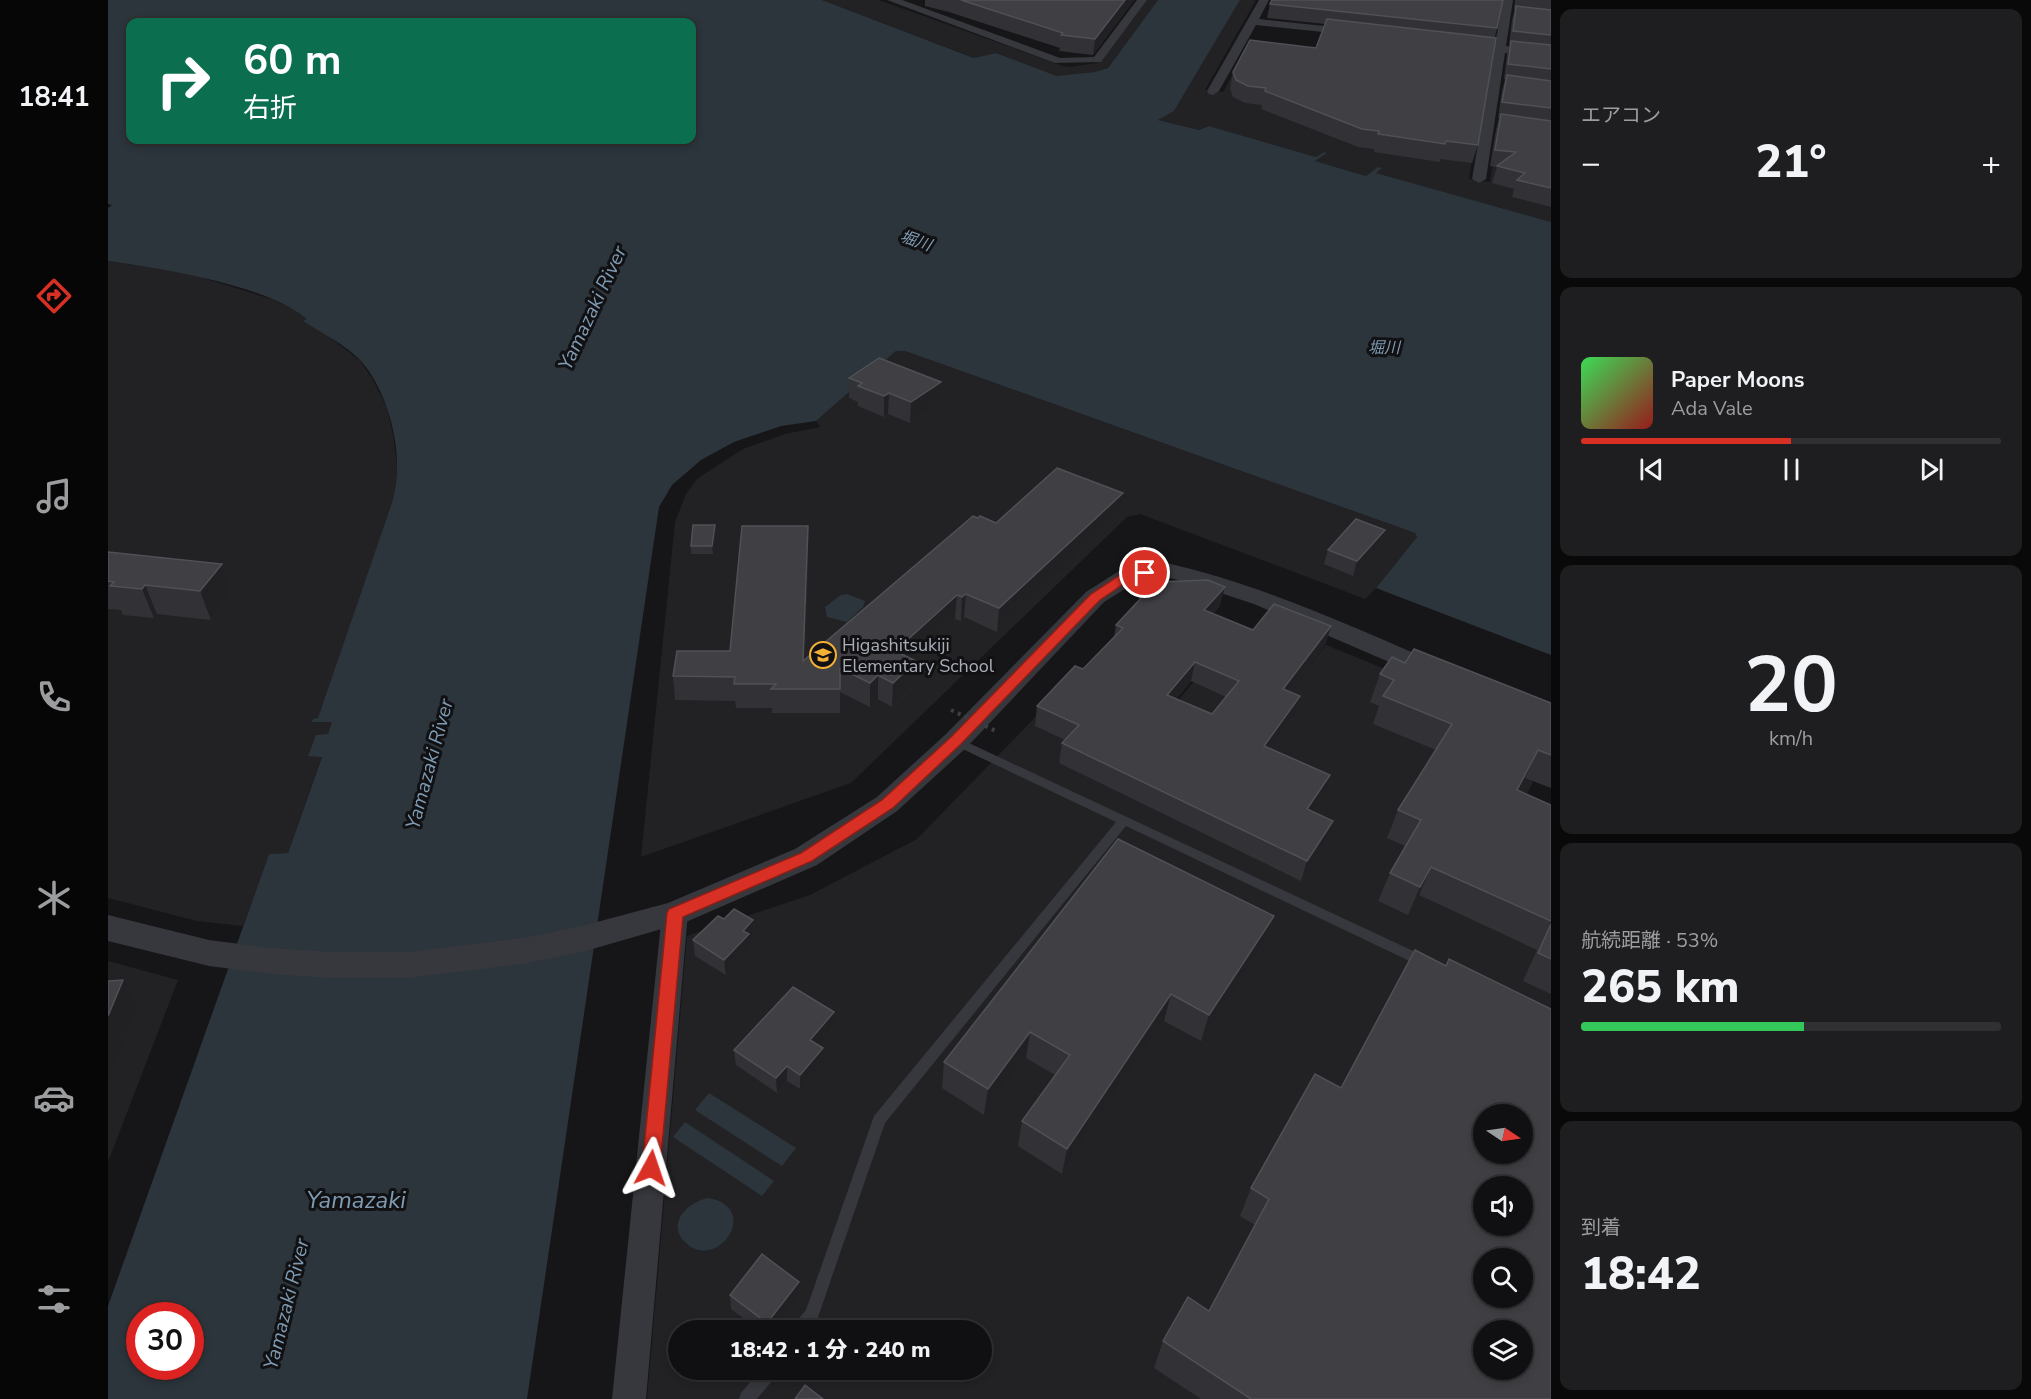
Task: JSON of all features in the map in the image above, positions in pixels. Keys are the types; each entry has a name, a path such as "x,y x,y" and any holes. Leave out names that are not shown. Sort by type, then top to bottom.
{"street":[{"path":"892,0 914,3 1059,61 1097,60 1142,0"},
{"path":"1213,91 1264,0"},
{"path":"1479,179 1500,85 1500,49 1511,15 1508,0"},
{"path":"1252,21 1359,33"},
{"path":"1453,44 1551,55"},
{"path":"108,928 209,953 331,965 408,965 523,951 675,913 806,857 888,804 956,741 1095,597 1128,576 1162,569 1197,577 1263,599 1463,684"},
{"path":"629,1399 675,913"}],"lane":[{"path":"956,741 1431,965"},
{"path":"809,1320 812,1316 879,1120 1124,820"},
{"path":"747,1399 762,1380"}],"path":[{"path":"951,710 998,732"}],"shaded area":[{"path":"822,0 879,0 1070,67 1097,63 1147,0 1158,0 1108,68 1095,72 1057,76 996,53 975,58"},
{"path":"1240,0 1256,0 1205,90 1223,92 1249,44 1484,84 1469,179 1490,182 1498,126 1551,133 1551,222 1375,173 1381,168 1379,167 1366,176 1315,161 1326,153 1324,152 1316,157 1209,126 1199,130 1157,120 1174,111"},
{"path":"108,261 190,274 271,299 297,311 360,361 372,378 387,408 393,435 397,467 394,500 318,719 313,719 312,722 333,722 328,734 308,756 322,756 288,853 269,854 243,926 197,921 108,898"},
{"name":"Higashitsukiji Elementary School","path":"896,351 905,351 1415,533 1417,537 1365,599 1140,514 1127,517 851,783 641,857 675,522 686,494 698,478 743,449 785,434 820,427 816,421"},
{"path":"1326,645 1551,736 1551,746 1527,794 1551,805 1551,1399 647,1399 687,936 810,895 917,839 1084,667 1174,706 1214,656 1293,688"},
{"path":"108,961 178,980 108,1162"}],"water":[{"path":"108,0 822,0 974,58 996,53 1057,76 1095,72 1108,68 1158,0 1240,0 1174,111 1158,120 1199,130 1209,126 1316,157 1324,152 1327,153 1315,161 1366,176 1378,167 1382,168 1376,173 1551,222 1551,655 1376,588 1417,537 1415,533 905,351 896,351 816,421 781,426 734,442 701,460 672,485 659,507 527,1399 108,1399 108,1306 269,854 288,853 322,757 308,756 316,735 328,734 332,722 311,722 318,718 393,500 397,454 392,425 383,396 369,371 354,354 303,321 307,319 289,307 266,296 212,280 108,261 108,208 112,205 108,204"},
{"path":"847,594 865,601 863,607 847,622 827,617 825,607 841,595"},
{"path":"709,1093 796,1148 782,1166 695,1110"},
{"path":"685,1122 774,1181 762,1196 673,1137"},
{"path":"709,1198 725,1204 732,1214 733,1225 729,1236 721,1244 710,1250 698,1250 686,1243 680,1236 679,1221 687,1209"}],"building":[{"path":"961,0 1125,0 1095,39 1061,35 1063,33"},
{"path":"1272,0 1503,0 1497,28 1270,4"},
{"path":"1516,6 1551,10 1551,35 1513,31"},
{"path":"1327,19 1496,38 1478,145 1446,141 1445,144 1378,134 1379,131 1362,129 1265,91 1266,88 1248,86 1236,80 1233,72 1250,40 1316,48"},
{"path":"1511,41 1551,45 1551,69 1508,64"},
{"path":"1507,75 1551,81 1551,108 1502,102"},
{"path":"1501,114 1551,121 1551,188 1517,180 1525,173 1497,166 1516,152 1495,150"},
{"path":"879,358 941,382 911,402 889,393 884,396 858,386 862,383 849,378"},
{"path":"1057,468 1123,493 999,608 966,594 962,597 957,595 895,651 916,661 893,683 878,675 870,683 840,668 840,689 771,689 776,684 734,684 735,677 673,676 677,651 730,651 742,526 808,526 803,661 973,516 978,518 980,516 996,523"},
{"path":"1356,519 1385,530 1357,561 1328,550"},
{"path":"693,525 715,525 712,546 691,546"},
{"path":"108,552 222,564 200,591 145,585 142,589 110,586 114,582 108,581"},
{"path":"1208,580 1225,587 1204,610 1253,630 1274,604 1331,626 1283,689 1300,696 1264,746 1330,775 1307,809 1333,821 1307,861 1062,743 1079,725 1037,706 1075,666 1083,669 1123,628 1116,625 1156,582","holes":["1195,662 1239,681 1212,714 1167,695"]},
{"path":"1414,649 1551,703 1551,755 1538,750 1517,790 1551,805 1551,921 1431,867 1420,887 1390,873 1421,820 1398,810 1452,724 1383,696 1394,680 1380,674 1392,657 1405,663"},
{"path":"1118,839 1274,916 1209,1015 1171,994 1067,1149 1022,1121 1070,1055 1030,1032 988,1089 944,1062"},
{"path":"734,909 753,920 743,931 749,934 724,960 693,940 718,916 724,919"},
{"path":"1551,924 1551,959 1538,953"},
{"path":"1415,950 1446,966 1449,959 1551,1009 1551,1399 1251,1399 1163,1341 1188,1297 1209,1311 1269,1199 1251,1188 1315,1074 1341,1088"},
{"path":"123,980 108,1016 108,981"},
{"path":"793,987 834,1012 810,1040 823,1048 800,1075 787,1066 776,1078 734,1050"},
{"path":"762,1254 799,1282 769,1320 763,1320 730,1295"},
{"path":"805,1385 823,1399 795,1399"}],"place":[{"name":"Higashitsukiji Elementary School","path":"823,655"}],"route":[{"path":"651,1168 675,913 806,857 888,804 956,741 1095,597 1128,576 1145,573"}],"water label":[{"name":"堀川","path":"916,240"},
{"name":"Yamazaki River","path":"592,308"},
{"name":"堀川","path":"1384,347"},
{"name":"Yamazaki River","path":"429,764"},
{"name":"Yamazaki","path":"356,1200"},
{"name":"Yamazaki River","path":"286,1304"}]}
